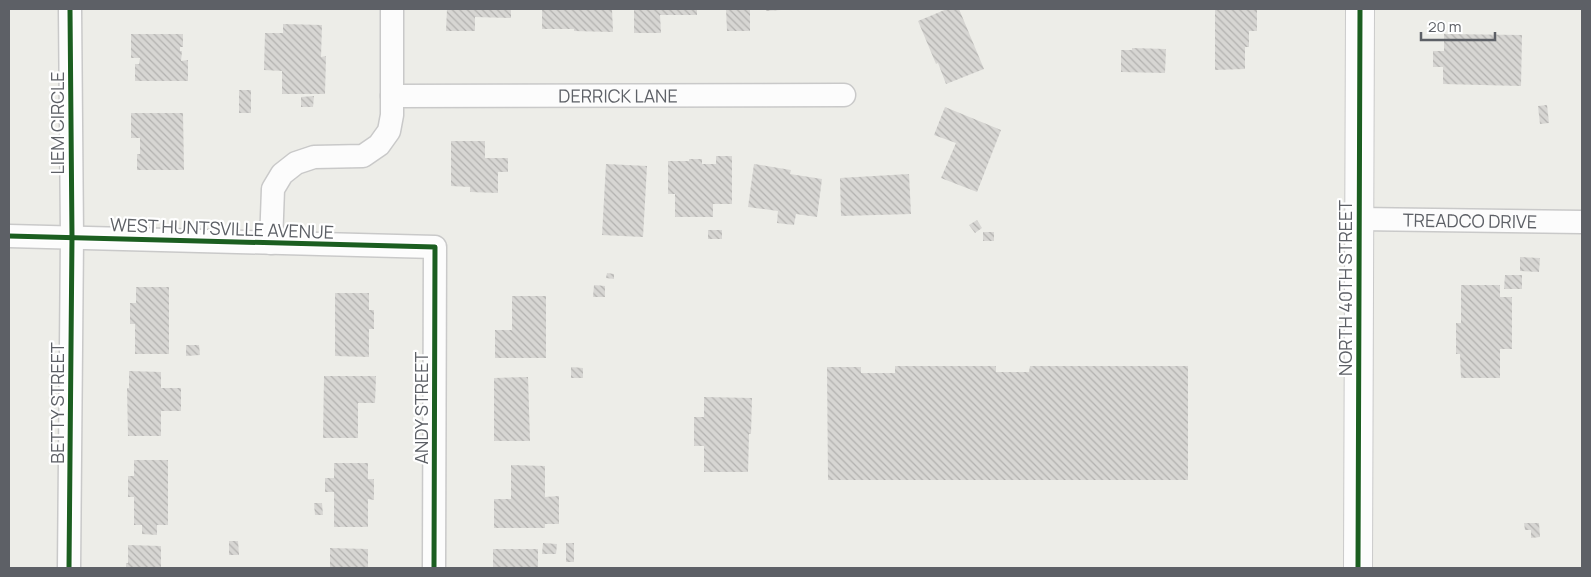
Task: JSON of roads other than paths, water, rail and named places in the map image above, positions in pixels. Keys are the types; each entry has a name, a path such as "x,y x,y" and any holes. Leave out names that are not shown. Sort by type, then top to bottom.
{"street":[{"name":"LIEM CIRCLE","path":"70,9 72,237"},
{"path":"271,243 273,189 282,174 296,163 314,157 363,156 379,145 390,132 392,116 392,9"},
{"name":"NORTH 40TH STREET","path":"1358,568 1360,9"},
{"name":"DERRICK LANE","path":"392,96 844,95"},
{"name":"TREADCO DRIVE","path":"1359,219 1582,222"},
{"name":"WEST HUNTSVILLE AVENUE","path":"9,236 435,247"},
{"name":"BETTY STREET","path":"70,568 72,237"},
{"name":"ANDY STREET","path":"434,568 435,247"}]}
